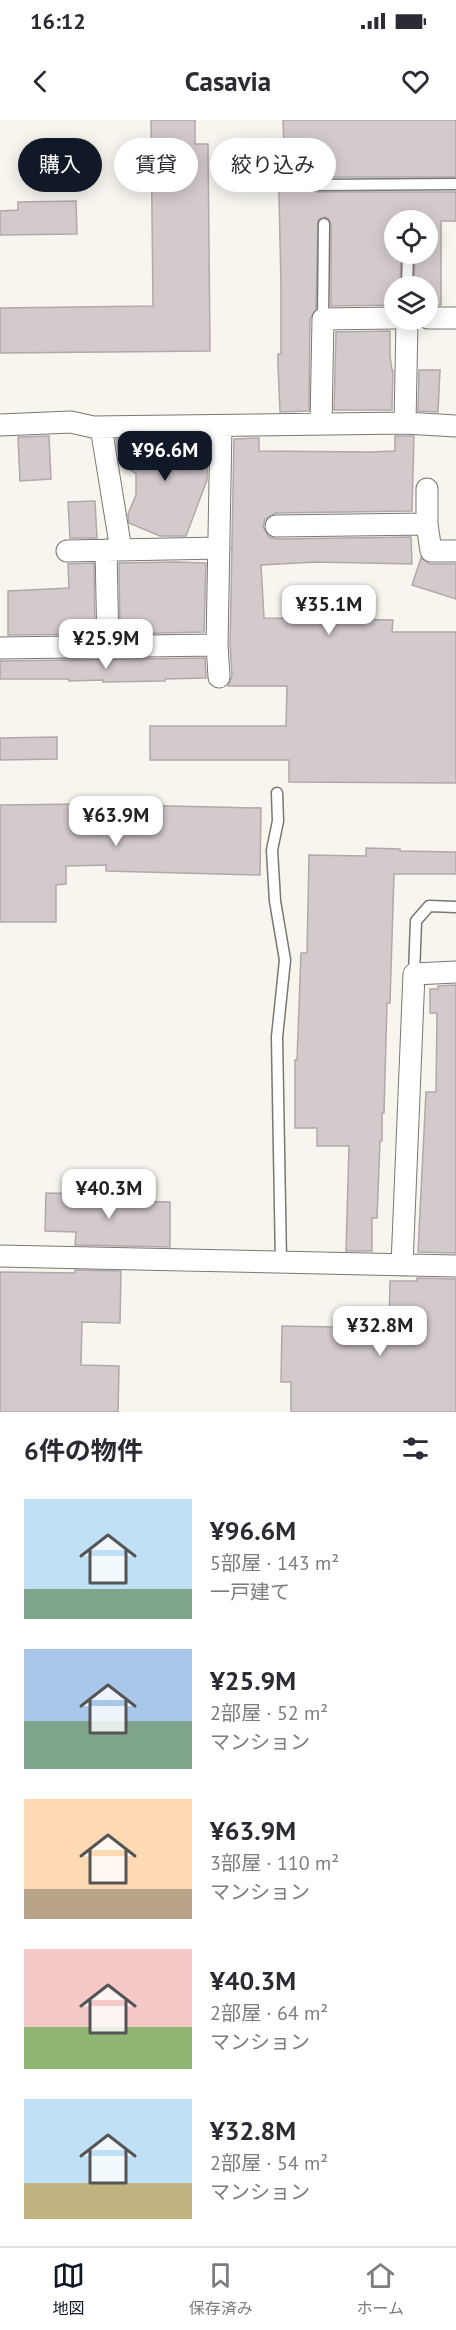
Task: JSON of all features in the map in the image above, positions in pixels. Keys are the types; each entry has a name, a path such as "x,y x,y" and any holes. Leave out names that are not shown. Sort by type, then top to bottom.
{"street":[{"path":"321,424 323,319 384,318"},
{"path":"438,318 456,318"},
{"path":"405,423 407,330"},
{"path":"0,425 70,422 101,427 405,423 456,426"},
{"path":"219,677 217,645 221,426"},
{"path":"101,427 113,550 108,646"},
{"path":"427,489 431,551 456,551"},
{"path":"276,526 428,524"},
{"path":"67,551 219,548"},
{"path":"0,648 217,645"},
{"path":"402,1265 414,974 456,972"},
{"path":"0,1256 456,1266"}],"lane":[{"path":"336,185 456,184"},
{"path":"323,319 324,224"},
{"path":"277,793 278,821 272,850 275,901 285,960 277,1037 281,1263"},
{"path":"414,974 416,921 429,906 456,907"}],"building":[{"path":"151,120 195,120 195,138 151,138"},
{"path":"283,120 456,120 456,177 336,177 336,138 284,138"},
{"path":"198,144 208,144 210,351 0,353 0,308 153,306 152,192 198,192"},
{"path":"279,192 456,192 456,221 441,221 441,305 438,305 438,276 414,276 415,264 438,264 438,210 384,210 384,264 401,264 400,276 384,276 384,305 331,306 331,224 325,217 318,220 316,309 310,319 309,411 280,412 278,354 281,354"},
{"path":"76,201 77,234 0,235 0,211 18,210 18,202"},
{"path":"390,331 390,356 393,370 392,410 334,410 336,332"},
{"path":"419,370 440,370 438,412 418,411"},
{"path":"49,436 51,479 20,481 18,437"},
{"path":"395,436 414,436 412,511 276,513 265,519 263,527 269,537 276,539 411,537 412,564 316,562 261,565 264,618 393,620 392,632 456,632 456,783 289,782 289,760 150,760 150,726 286,726 287,686 228,686 232,676 230,645 234,439 259,438 259,451 371,452 395,451"},
{"path":"116,439 208,439 207,480 186,536 160,536 129,523 128,514 136,495 136,474 120,463"},
{"path":"95,501 97,538 70,538 68,502"},
{"path":"421,558 430,564 456,564 456,599 412,585"},
{"path":"94,563 95,634 8,635 8,591 69,588 68,564"},
{"path":"119,563 206,563 204,632 120,634"},
{"path":"205,658 206,678 103,682 103,680 69,681 69,679 0,679 0,661"},
{"path":"57,737 57,759 0,760 0,738"},
{"path":"84,804 261,808 260,875 106,871 106,865 66,866 66,884 56,885 56,922 0,922 0,805"},
{"path":"366,848 456,852 456,874 394,874 390,1003 387,1003 384,1113 382,1113 382,1141 380,1141 377,1218 372,1218 372,1251 346,1251 349,1146 317,1146 317,1128 295,1128 295,1060 297,1060 301,953 307,953 309,855 366,856"},
{"path":"456,985 456,1253 418,1252 426,1092 436,1092 437,1013 430,1013 430,989"},
{"path":"46,1193 129,1195 128,1201 170,1202 170,1247 75,1245 76,1232 45,1231"},
{"path":"75,1270 121,1271 120,1323 82,1322 81,1365 119,1366 118,1412 0,1412 0,1272 75,1273"},
{"path":"417,1278 456,1279 456,1412 291,1412 291,1382 281,1382 282,1326 389,1328 390,1281 417,1281"}]}
